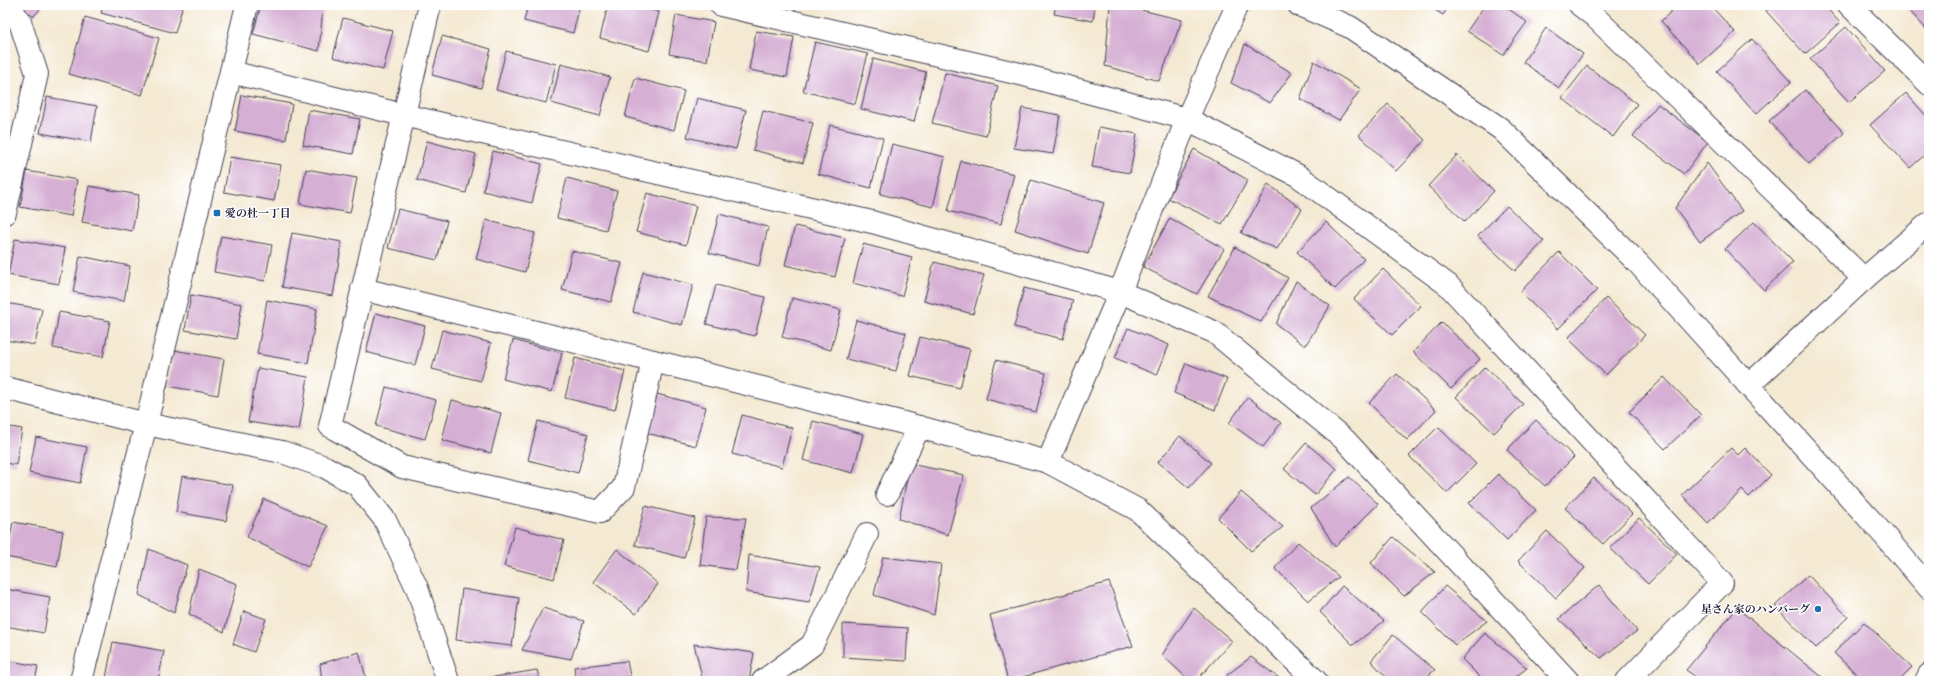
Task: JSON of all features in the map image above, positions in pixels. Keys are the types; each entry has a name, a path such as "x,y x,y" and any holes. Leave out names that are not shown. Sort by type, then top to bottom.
{"street":[{"path":"5,213 37,74 20,22 9,5"},
{"path":"81,681 146,424 247,5"},
{"path":"430,5 330,426 402,467 600,512 624,487 653,361"},
{"path":"721,5 1020,74 1187,119 1297,175 1448,285 1722,583 1628,681"},
{"path":"1048,462 1120,292 1187,119 1237,5"},
{"path":"1299,5 1350,27 1501,129 1638,263 1883,534 1929,588"},
{"path":"1580,5 1600,21 1864,279"},
{"path":"1849,5 1929,84"},
{"path":"231,72 403,115 872,222 1120,292 1214,332 1346,440 1568,681"},
{"path":"1748,386 1864,279 1929,223"},
{"path":"362,289 919,427 1048,462 1138,510 1316,681"},
{"path":"5,388 146,424 282,452 325,467 357,485 384,520 417,588 448,681"},
{"path":"888,494 919,427"},
{"path":"763,681 812,645 867,534"},
{"path":"1926,681 1929,676"}],"building":[{"path":"21,5 44,5 33,17"},
{"path":"103,5 183,5 175,33 101,13"},
{"path":"261,5 312,5 323,7 319,51 253,34"},
{"path":"528,5 580,5 573,33 524,21"},
{"path":"608,5 634,5 659,12 649,51 600,38"},
{"path":"1056,5 1095,5 1093,21 1054,14"},
{"path":"1110,5 1121,5 1182,20 1159,81 1105,66"},
{"path":"1428,5 1450,5 1443,15"},
{"path":"1485,5 1503,5 1527,22 1503,55 1467,31"},
{"path":"1678,5 1710,5 1735,32 1700,64 1661,21"},
{"path":"1772,5 1824,5 1840,23 1805,54 1766,11"},
{"path":"1904,5 1929,5 1929,32"},
{"path":"676,15 714,22 707,61 669,54"},
{"path":"85,17 159,38 142,95 69,74"},
{"path":"343,18 393,31 383,70 333,57"},
{"path":"1846,27 1885,71 1849,102 1810,59"},
{"path":"1546,28 1583,54 1559,88 1523,62"},
{"path":"756,31 794,37 787,77 749,70"},
{"path":"442,36 491,49 481,88 432,75"},
{"path":"1752,39 1791,82 1756,114 1717,71"},
{"path":"815,42 868,54 855,104 803,91"},
{"path":"1245,44 1292,73 1270,103 1231,83"},
{"path":"506,51 556,64 546,103 496,90"},
{"path":"873,59 926,72 914,122 861,109"},
{"path":"1314,61 1361,89 1339,120 1300,99"},
{"path":"561,64 610,77 600,116 551,103"},
{"path":"1587,66 1637,104 1613,137 1562,98"},
{"path":"945,73 998,86 986,136 932,123"},
{"path":"635,78 684,91 674,130 625,117"},
{"path":"1805,90 1844,133 1809,164 1769,121"},
{"path":"1906,93 1929,119 1929,151 1910,168 1870,125"},
{"path":"242,95 292,104 286,140 235,131"},
{"path":"47,97 97,106 91,142 40,133"},
{"path":"697,98 746,110 736,149 687,137"},
{"path":"1388,104 1425,140 1396,171 1359,135"},
{"path":"1658,104 1708,142 1684,174 1633,136"},
{"path":"1022,108 1060,115 1053,154 1014,148"},
{"path":"309,110 360,119 353,154 303,145"},
{"path":"763,111 813,123 803,163 753,150"},
{"path":"830,125 883,138 871,188 818,174"},
{"path":"1099,127 1137,134 1130,173 1092,167"},
{"path":"427,141 476,154 466,193 417,180"},
{"path":"892,144 945,157 933,207 880,194"},
{"path":"1194,149 1248,180 1222,224 1168,198"},
{"path":"493,151 542,164 532,203 483,191"},
{"path":"1457,155 1494,191 1465,222 1428,186"},
{"path":"230,157 281,165 274,201 224,192"},
{"path":"961,161 1014,174 1001,224 948,211"},
{"path":"1707,163 1742,211 1700,242 1675,208"},
{"path":"306,169 357,178 350,213 300,204"},
{"path":"27,171 77,180 71,216 20,207"},
{"path":"567,178 617,191 606,230 557,218"},
{"path":"1031,180 1104,203 1088,254 1015,230"},
{"path":"1268,184 1302,209 1277,249 1241,233"},
{"path":"89,186 139,195 132,231 82,222"},
{"path":"647,193 696,206 686,245 636,232"},
{"path":"1507,206 1544,241 1515,271 1478,236"},
{"path":"398,209 447,221 437,260 388,248"},
{"path":"719,214 768,227 759,266 709,253"},
{"path":"1170,218 1224,249 1197,294 1143,267"},
{"path":"486,220 535,233 525,272 476,259"},
{"path":"1326,222 1364,259 1335,289 1297,252"},
{"path":"1754,222 1793,262 1764,290 1725,249"},
{"path":"795,226 845,238 835,277 785,265"},
{"path":"292,233 342,242 333,296 282,287"},
{"path":"221,236 272,245 265,281 214,272"},
{"path":"15,239 65,248 59,284 8,275"},
{"path":"863,244 912,257 902,296 853,283"},
{"path":"1235,247 1288,278 1261,322 1208,296"},
{"path":"572,251 622,263 611,302 562,290"},
{"path":"1559,252 1597,290 1558,329 1520,292"},
{"path":"80,256 130,266 124,301 73,292"},
{"path":"934,262 984,275 973,314 924,301"},
{"path":"1383,269 1421,306 1392,335 1354,299"},
{"path":"643,272 693,285 682,325 633,312"},
{"path":"1296,281 1330,306 1305,346 1276,324"},
{"path":"716,285 765,297 755,336 706,324"},
{"path":"1024,288 1073,300 1063,339 1014,327"},
{"path":"191,295 242,304 236,339 185,330"},
{"path":"792,298 841,310 831,350 782,337"},
{"path":"1606,298 1645,335 1606,375 1568,338"},
{"path":"267,300 317,309 308,363 257,354"},
{"path":"5,303 42,309 35,345 5,340"},
{"path":"59,312 110,321 103,357 53,348"},
{"path":"376,313 425,326 415,365 366,352"},
{"path":"856,320 906,333 896,371 846,359"},
{"path":"1442,322 1480,359 1451,389 1413,352"},
{"path":"1128,328 1169,345 1157,375 1115,358"},
{"path":"442,330 491,343 481,381 432,369"},
{"path":"920,337 970,349 960,388 910,376"},
{"path":"513,340 562,353 552,392 503,379"},
{"path":"174,350 224,359 218,395 167,386"},
{"path":"575,358 625,371 615,410 565,398"},
{"path":"996,360 1046,373 1036,412 986,399"},
{"path":"1186,363 1227,379 1215,410 1174,393"},
{"path":"1485,367 1523,404 1494,433 1456,397"},
{"path":"258,368 308,377 299,430 248,422"},
{"path":"1397,374 1436,410 1407,440 1369,403"},
{"path":"1664,377 1701,415 1665,449 1629,412"},
{"path":"386,387 436,400 425,439 376,426"},
{"path":"657,394 706,407 696,446 647,433"},
{"path":"1248,397 1281,423 1263,447 1229,423"},
{"path":"452,400 501,413 491,453 442,440"},
{"path":"742,415 792,428 782,467 732,454"},
{"path":"1536,420 1574,457 1545,486 1507,450"},
{"path":"538,421 588,434 578,473 528,460"},
{"path":"813,421 863,434 853,473 803,460"},
{"path":"5,426 22,429 16,465 5,463"},
{"path":"1438,427 1476,464 1447,493 1409,456"},
{"path":"1180,436 1211,463 1189,488 1158,462"},
{"path":"36,437 87,447 80,483 29,473"},
{"path":"1306,443 1337,469 1315,495 1284,469"},
{"path":"1731,448 1738,455 1745,448 1771,475 1749,497 1742,490 1708,523 1682,495"},
{"path":"910,464 964,475 948,535 899,519"},
{"path":"1498,474 1536,510 1507,540 1469,503"},
{"path":"182,476 233,485 226,521 176,512"},
{"path":"1349,477 1378,504 1335,547 1311,508"},
{"path":"1594,478 1632,514 1603,544 1565,508"},
{"path":"1241,492 1283,527 1251,551 1218,518"},
{"path":"264,499 328,526 308,567 247,537"},
{"path":"645,506 695,518 684,558 635,545"},
{"path":"706,517 746,518 736,570 700,565"},
{"path":"1639,518 1677,554 1648,584 1610,548"},
{"path":"13,522 63,531 57,567 6,557"},
{"path":"515,527 564,540 554,579 504,566"},
{"path":"1547,531 1585,568 1556,598 1518,561"},
{"path":"1393,537 1435,572 1404,596 1371,563"},
{"path":"1298,542 1339,577 1308,601 1275,568"},
{"path":"149,549 187,565 174,613 139,595"},
{"path":"617,549 658,584 636,614 593,582"},
{"path":"749,555 820,567 809,602 746,592"},
{"path":"883,557 941,564 934,615 874,595"},
{"path":"199,569 237,584 224,632 189,614"},
{"path":"1808,575 1848,617 1816,648 1775,606"},
{"path":"1109,582 1133,646 1008,681 990,615"},
{"path":"1599,585 1637,631 1601,658 1559,619"},
{"path":"1342,586 1384,621 1353,645 1320,612"},
{"path":"1445,586 1487,621 1455,645 1422,612"},
{"path":"5,589 50,597 44,633 5,626"},
{"path":"462,589 519,598 512,646 456,640"},
{"path":"543,608 584,621 571,659 522,650"},
{"path":"1194,608 1232,641 1196,681 1190,681 1162,655"},
{"path":"1737,608 1827,681 1702,681 1686,670"},
{"path":"244,611 266,619 254,652 233,644"},
{"path":"1864,622 1912,667 1898,681 1864,681 1834,653"},
{"path":"843,624 908,628 906,661 843,657"},
{"path":"1485,633 1527,668 1510,681 1484,681 1462,659"},
{"path":"1393,635 1435,670 1421,681 1390,681 1371,661"},
{"path":"113,642 164,651 158,681 125,681 106,678"},
{"path":"694,644 754,653 749,681 703,681"},
{"path":"359,652 367,681 322,681 320,664"},
{"path":"1251,657 1283,681 1232,681 1227,675"},
{"path":"5,660 38,666 35,681 5,681"},
{"path":"627,661 631,681 576,681 574,667"},
{"path":"537,670 540,681 476,680"}],"place":[{"name":"愛の杜一丁目","path":"217,213"},
{"name":"星さん家のハンバーグ","path":"1818,609"}]}
